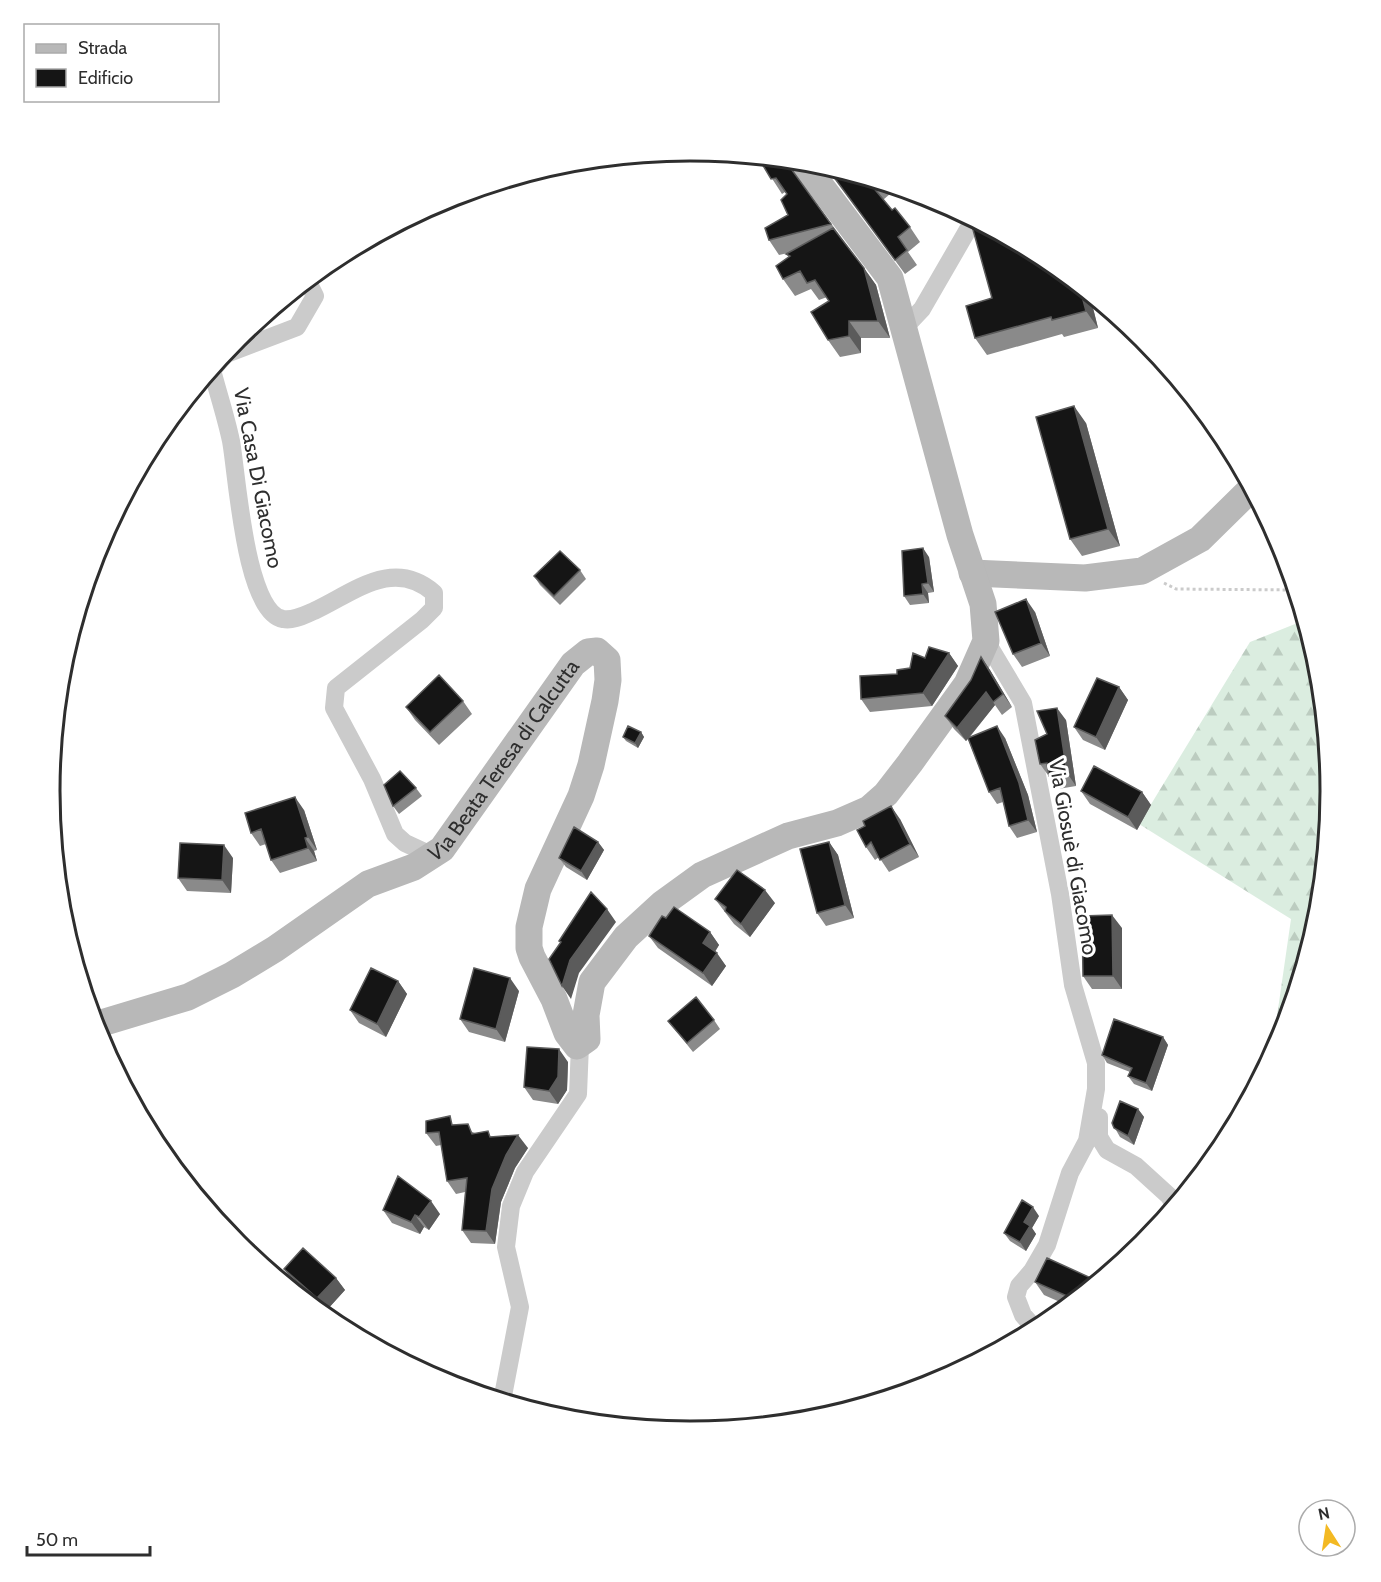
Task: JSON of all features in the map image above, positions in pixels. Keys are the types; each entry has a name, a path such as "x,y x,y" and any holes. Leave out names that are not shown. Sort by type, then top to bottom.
{"street":[{"path":"504,1393 520,1307 506,1247 511,1206 525,1172 578,1094 580,1045 587,1039 586,1015 592,982 626,937 662,904 702,875 788,836 837,823 869,810 886,794 967,684 986,641 983,604 972,573 890,278 811,172"},
{"path":"905,327 922,309 970,226"},
{"name":"Via Casa Di Giacomo","path":"242,348 297,327 315,296 311,288"},
{"name":"Via Casa Di Giacomo","path":"214,377 231,441 241,522 257,588 274,616 284,619 299,618 377,578 410,579 425,585 434,593 434,609 336,688 334,697 338,717 372,779 395,834 405,843 433,855"},
{"path":"972,573 1085,578 1142,571 1200,539 1246,494"},
{"name":"Via Giosuè di Giacomo","path":"986,641 1023,703 1060,894 1073,985 1096,1064 1096,1089 1087,1141 1070,1173 1042,1256 1020,1286 1016,1296 1023,1315 1029,1322"},
{"name":"Via Beata Teresa di Calcutta","path":"104,1023 140,1013 206,988 275,949 368,884 414,867 442,849 573,664 588,652 597,651 603,654 608,665 608,680 591,765 581,796 537,889 529,927 529,948 532,957 548,986 567,1033 572,1041 580,1045"},
{"name":"Via Giosuè di Giacomo","path":"1096,1089 1099,1102 1099,1137 1107,1150 1136,1166 1171,1199"}],"path":[{"path":"1142,571 1176,589 1289,590"}],"green space":[{"path":"1298,623 1316,709 1320,750 1320,832 1316,873 1300,954 1276,1025 1291,919 1139,824 1250,642"}],"building":[{"path":"763,165 791,169 831,224 769,240 765,228 788,215 781,200 787,194 776,178 771,179"},
{"path":"834,178 874,188 892,210 895,208 910,227 898,237 907,250 895,260"},
{"path":"833,228 864,268 878,321 849,321 849,336 828,340 811,312 829,301 815,280 807,283 800,271 783,279 776,266 790,256 786,254"},
{"path":"972,228 1006,245 1074,291 1082,298 1086,311 1052,320 1051,317 975,338 966,306 992,298"},
{"path":"1074,406 1108,529 1070,539 1036,417"},
{"path":"923,548 928,583 922,584 923,594 904,596 902,551"},
{"path":"560,551 580,570 554,596 534,576"},
{"path":"1026,599 1041,643 1013,654 995,612"},
{"path":"929,647 949,653 923,693 861,699 860,676 897,674 897,670 910,668 913,653 925,658"},
{"path":"981,657 1003,694 993,702 986,692 957,728 945,716 971,680"},
{"path":"439,675 463,701 430,732 406,707"},
{"path":"1097,678 1119,687 1096,737 1074,727"},
{"path":"1057,708 1067,773 1049,776 1047,763 1040,764 1035,740 1047,734 1037,711"},
{"path":"628,726 641,732 635,743 623,737"},
{"path":"997,726 1019,783 1028,820 1009,826 1000,788 989,792 968,738"},
{"path":"1094,766 1142,792 1128,817 1081,791"},
{"path":"400,771 416,788 393,806 384,785"},
{"path":"295,797 308,837 305,838 308,848 271,860 261,829 251,833 245,813"},
{"path":"891,806 910,844 880,860 871,842 866,847 857,830 865,826 863,821"},
{"path":"574,827 598,842 581,871 559,858"},
{"path":"829,842 845,905 817,913 800,849"},
{"path":"180,843 224,845 222,880 178,878"},
{"path":"737,870 765,890 741,924 725,911 726,907 715,899"},
{"path":"591,892 607,909 570,960 562,986 549,959"},
{"path":"674,907 710,932 703,943 717,953 703,973 649,936 662,916 666,918"},
{"path":"1112,915 1113,976 1083,976 1082,916"},
{"path":"371,968 398,981 377,1024 350,1010"},
{"path":"474,968 510,978 496,1029 460,1019"},
{"path":"696,997 714,1020 687,1043 668,1021"},
{"path":"1114,1019 1163,1037 1146,1083 1128,1076 1132,1068 1102,1055"},
{"path":"527,1047 559,1049 558,1077 549,1091 524,1087"},
{"path":"1120,1101 1138,1109 1128,1136 1114,1128 1112,1123"},
{"path":"450,1116 452,1125 468,1124 472,1134 488,1131 490,1137 518,1135 506,1155 492,1189 486,1231 462,1230 467,1178 447,1181 439,1132 426,1133 426,1121"},
{"path":"398,1176 431,1201 419,1217 415,1215 411,1222 383,1210"},
{"path":"1022,1200 1033,1207 1024,1222 1030,1226 1020,1242 1004,1233"},
{"path":"303,1248 336,1278 317,1298 284,1269"},
{"path":"1047,1258 1090,1278 1067,1296 1035,1282"}]}
